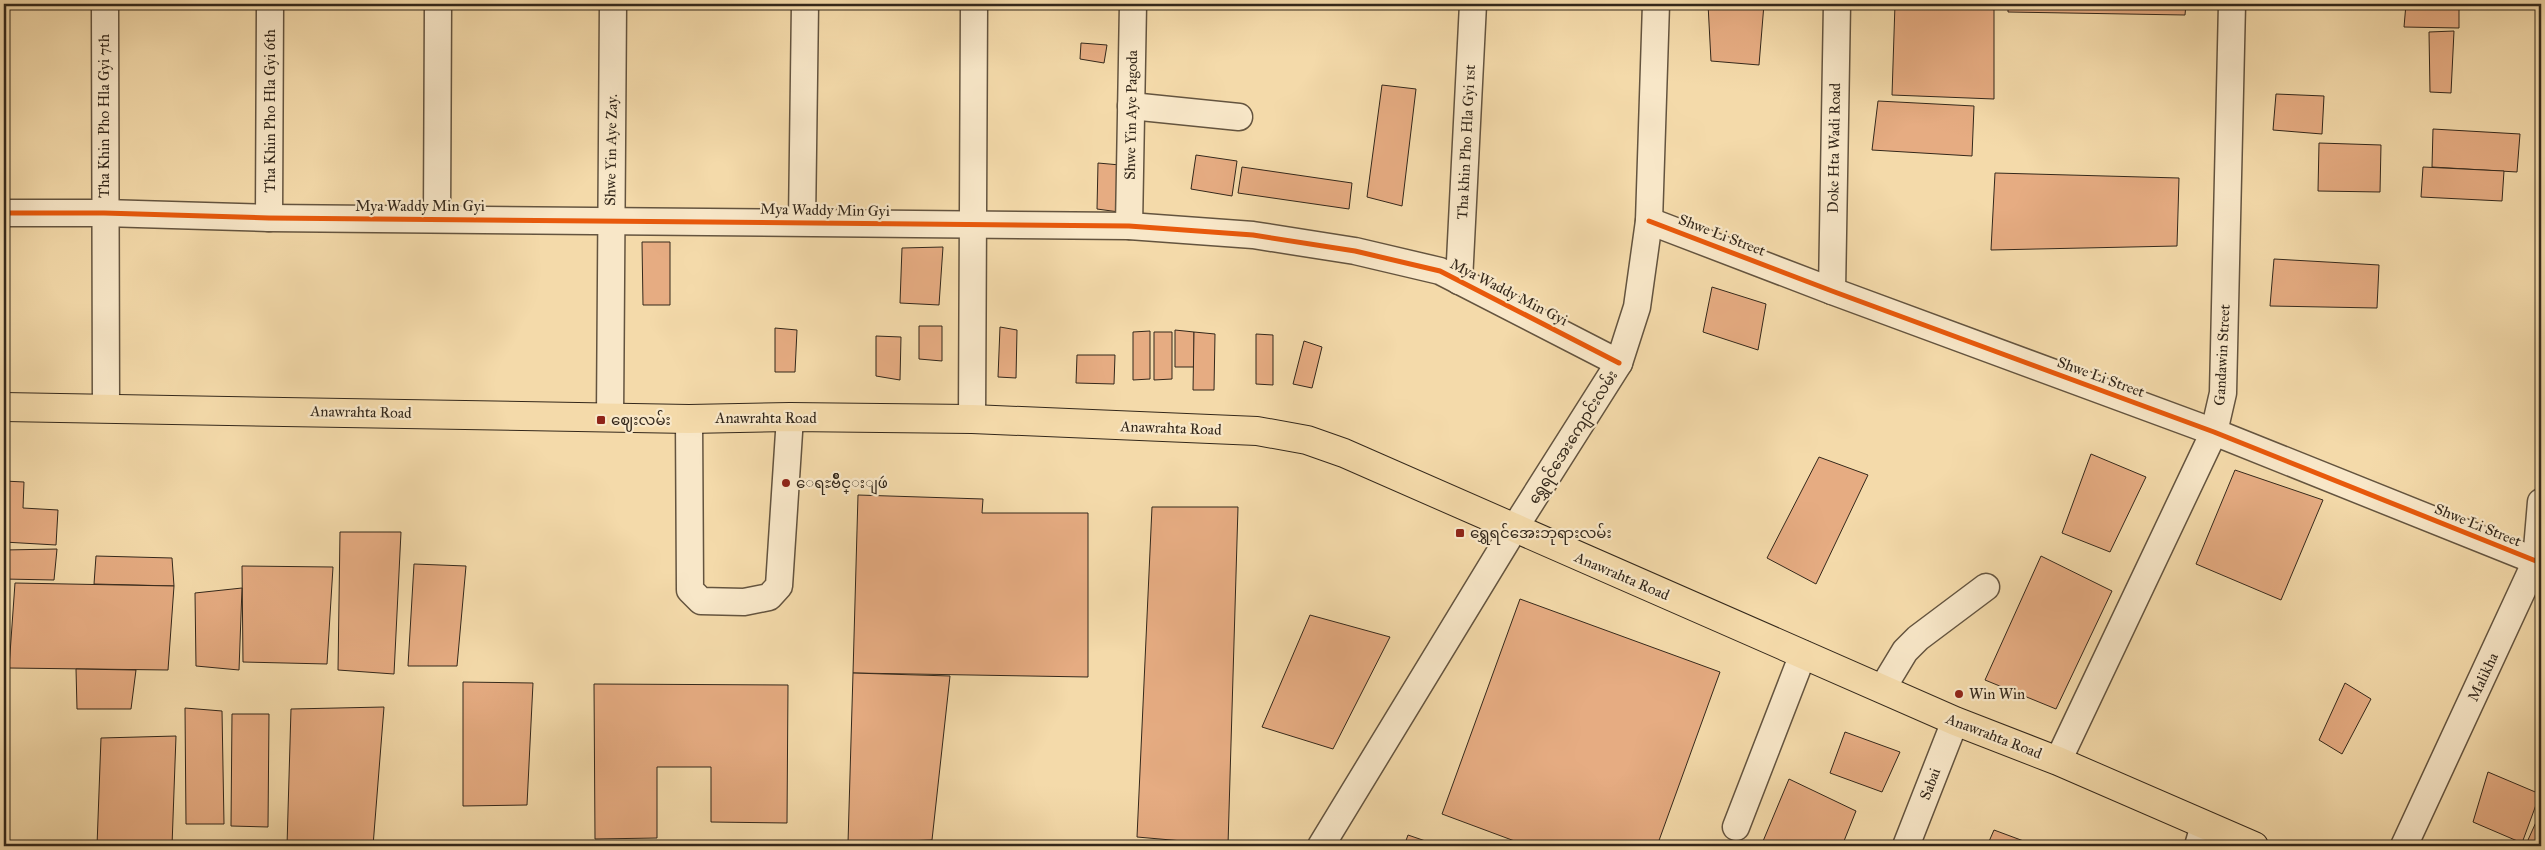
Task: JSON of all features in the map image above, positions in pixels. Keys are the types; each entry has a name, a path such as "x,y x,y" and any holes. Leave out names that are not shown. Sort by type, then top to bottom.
{"main road":[{"name":"Anawrahta Road","path":"4,407 689,419 790,417 972,419 1257,431 1307,440 1344,453 1955,721 2058,761 2201,835 2254,846"}],"street":[{"name":"Tha Khin Pho Hla Gyi 7th","path":"105,4 104,213 106,408"},
{"name":"Tha Khin Pho Hla Gyi 6th","path":"269,218 270,4"},
{"path":"436,218 438,4"},
{"name":"Shwe Yin Aye Zay.","path":"610,417 613,4"},
{"path":"802,222 805,4"},
{"path":"972,419 971,225 974,4"},
{"name":"Shwe Yin Aye Pagoda","path":"1129,226 1133,4"},
{"name":"Tha khin Pho Hla Gyi 1st","path":"1459,281 1473,4"},
{"name":"ရွှေရင်အေးကျောင်းလမ်း","path":"1321,846 1514,529 1619,363 1637,307 1649,221 1656,4"},
{"name":"Doke Hta Wadi Road","path":"1832,292 1837,4"},
{"name":"Gandawin Street","path":"2058,761 2214,432 2223,393 2232,4"},
{"path":"1131,106 1239,117"},
{"name":"Mya Waddy Min Gyi","path":"4,213 104,213 269,218 436,218 1129,226 1253,235 1356,251 1440,271 1619,363"},
{"name":"Shwe Li Street","path":"1649,221 1832,292 2214,432 2539,562"},
{"path":"689,419 690,590 701,602 744,602 769,597 779,586 790,417"},
{"name":"Malikha","path":"2404,846 2539,562 2541,502"},
{"path":"1882,689 1905,651 1918,638 1986,587"},
{"path":"1736,827 1803,654"},
{"name":"Sabai","path":"1906,846 1955,721"}],"building":[{"path":"1708,4 1764,4 1759,65 1711,61"},
{"path":"1895,4 1994,4 1994,99 1892,95"},
{"path":"2008,4 2186,4 2185,15 2008,12"},
{"path":"2406,4 2459,4 2459,28 2404,27"},
{"path":"2454,31 2451,93 2430,92 2429,32"},
{"path":"1081,43 1107,45 1104,63 1080,59"},
{"path":"1382,85 1416,89 1402,206 1367,197"},
{"path":"2276,94 2324,96 2322,134 2273,130"},
{"path":"1878,101 1974,106 1972,156 1872,150"},
{"path":"2433,129 2520,134 2517,172 2432,167"},
{"path":"2319,143 2381,145 2380,192 2318,191"},
{"path":"1196,155 1237,161 1232,196 1191,189"},
{"path":"1098,163 1120,165 1119,212 1097,209"},
{"path":"1242,167 1352,183 1349,209 1238,193"},
{"path":"2423,167 2504,171 2502,201 2421,197"},
{"path":"1995,173 2179,178 2177,246 1991,250"},
{"path":"642,242 670,242 670,305 643,305"},
{"path":"943,247 939,305 900,303 902,248"},
{"path":"2274,259 2379,265 2377,308 2270,306"},
{"path":"1712,287 1766,304 1758,350 1703,332"},
{"path":"919,326 942,326 942,361 919,359"},
{"path":"1000,327 1017,330 1016,378 998,377"},
{"path":"775,328 797,330 795,372 775,372"},
{"path":"1175,330 1194,332 1194,367 1175,367"},
{"path":"1150,331 1150,379 1133,380 1133,332"},
{"path":"1154,332 1172,332 1172,379 1154,380"},
{"path":"1194,332 1215,334 1214,390 1193,390"},
{"path":"1256,334 1273,335 1273,385 1256,384"},
{"path":"876,336 901,337 900,380 876,376"},
{"path":"1304,341 1322,347 1312,388 1293,384"},
{"path":"1077,355 1115,355 1114,384 1076,383"},
{"path":"2091,454 2146,477 2110,552 2062,533"},
{"path":"1819,457 1868,475 1816,584 1767,558"},
{"path":"2235,470 2323,500 2281,600 2196,564"},
{"path":"4,481 24,482 23,508 58,510 56,545 4,542"},
{"path":"858,495 983,499 982,513 1088,513 1088,677 853,673"},
{"path":"1152,507 1238,507 1228,845 1137,837"},
{"path":"340,532 401,532 394,674 338,670"},
{"path":"57,549 54,580 4,579 4,550"},
{"path":"96,556 172,558 174,586 94,584"},
{"path":"2041,556 2112,591 2056,709 1985,680"},
{"path":"414,564 466,566 457,666 408,666"},
{"path":"242,566 333,567 327,664 243,662"},
{"path":"15,583 174,586 168,670 9,668"},
{"path":"242,588 239,670 196,666 195,593"},
{"path":"1520,599 1720,672 1657,846 1528,846 1442,814"},
{"path":"1310,615 1390,637 1333,749 1262,727"},
{"path":"76,669 136,670 131,709 77,709"},
{"path":"853,673 950,676 932,840 848,843"},
{"path":"463,682 533,683 527,805 463,806"},
{"path":"2345,683 2371,699 2342,754 2319,740"},
{"path":"594,684 788,685 787,823 711,822 711,767 657,767 657,838 595,839"},
{"path":"384,707 373,846 287,846 291,709"},
{"path":"185,708 222,711 224,824 186,824"},
{"path":"232,714 269,714 268,827 231,826"},
{"path":"1845,732 1900,752 1882,792 1830,773"},
{"path":"176,736 172,846 97,846 101,738"},
{"path":"2488,772 2540,794 2522,843 2473,822"},
{"path":"1789,779 1856,811 1842,846 1761,846"},
{"path":"2541,811 2541,846 2540,846 2528,840"},
{"path":"1994,830 2037,846 1987,846"},
{"path":"1408,835 1440,846 1404,846"}],"cycle path":[{"path":"4,213 104,213 269,218 1129,226 1253,235 1355,251 1440,271 1619,363"},
{"path":"1649,221 1832,291 2214,432 2541,563"}],"place":[{"name":"ဈေးလမ်း","path":"601,420"},
{"name":"ေရႊဗ်ိဳင္းျဖဴ","path":"786,483"},
{"name":"ရွှေရင်အေးဘုရားလမ်း","path":"1460,533"},
{"name":"Win Win","path":"1959,694"}]}
